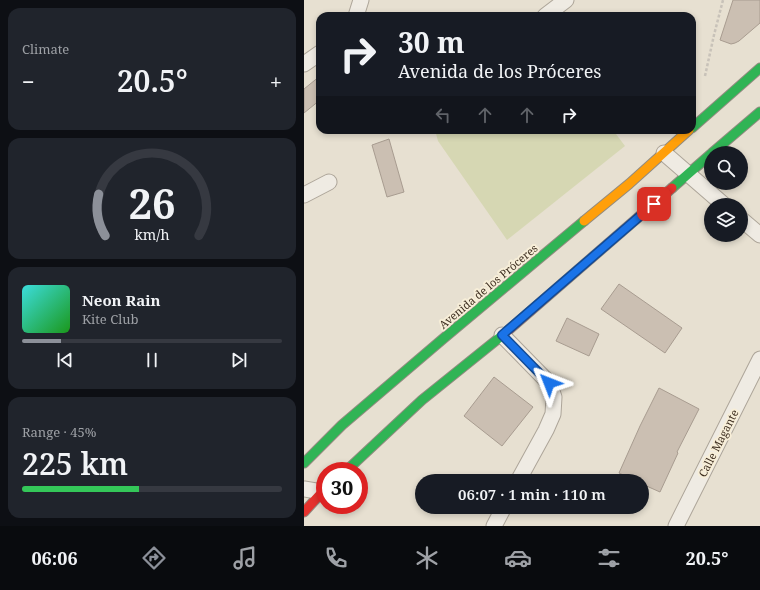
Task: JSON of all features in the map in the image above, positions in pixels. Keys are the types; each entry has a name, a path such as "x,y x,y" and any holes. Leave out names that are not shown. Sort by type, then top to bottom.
{"main road":[{"path":"696,124 760,68"},
{"path":"721,146 760,112"},
{"name":"Avenida de los Próceres","path":"304,462 342,425 628,184 684,134"},
{"path":"356,462 422,400 502,335 704,161"},
{"path":"304,512 316,499"}],"street":[{"path":"357,12 361,0"},
{"path":"550,12 566,0"},
{"path":"304,64 316,56"},
{"path":"664,152 716,198"},
{"path":"304,195 328,182"},
{"path":"748,225 760,235"},
{"path":"502,335 549,383 554,397 553,414 522,474"},
{"name":"Calle Magante","path":"676,526 760,359"},
{"path":"304,489 316,490"},
{"path":"494,526 500,514"}],"path":[{"path":"705,76 723,0"}],"green space":[{"path":"436,134 616,134 625,146 507,240 438,141"}],"building":[{"path":"733,0 760,0 760,23 739,41 731,44 720,40"},
{"path":"316,79 316,103 304,113 304,89"},
{"path":"389,139 404,192 387,197 372,145"},
{"path":"619,284 682,328 665,353 601,309"},
{"path":"567,318 599,334 589,356 556,341"},
{"path":"494,377 533,407 502,446 464,416"},
{"path":"659,388 699,409 677,452 678,453 660,492 649,487 649,474 619,473"}],"traffic: fast":[{"path":"696,124 760,68"},
{"path":"720,146 760,112"},
{"path":"672,188 704,160"},
{"path":"304,463 342,425 584,221"},
{"path":"356,462 422,400 504,334"}],"traffic: slow":[{"path":"584,221 629,184 685,134"}],"traffic: jam":[{"path":"504,334 672,188"},
{"path":"304,512 316,499"}],"route":[{"path":"549,383 515,350 502,335 654,204"}]}
